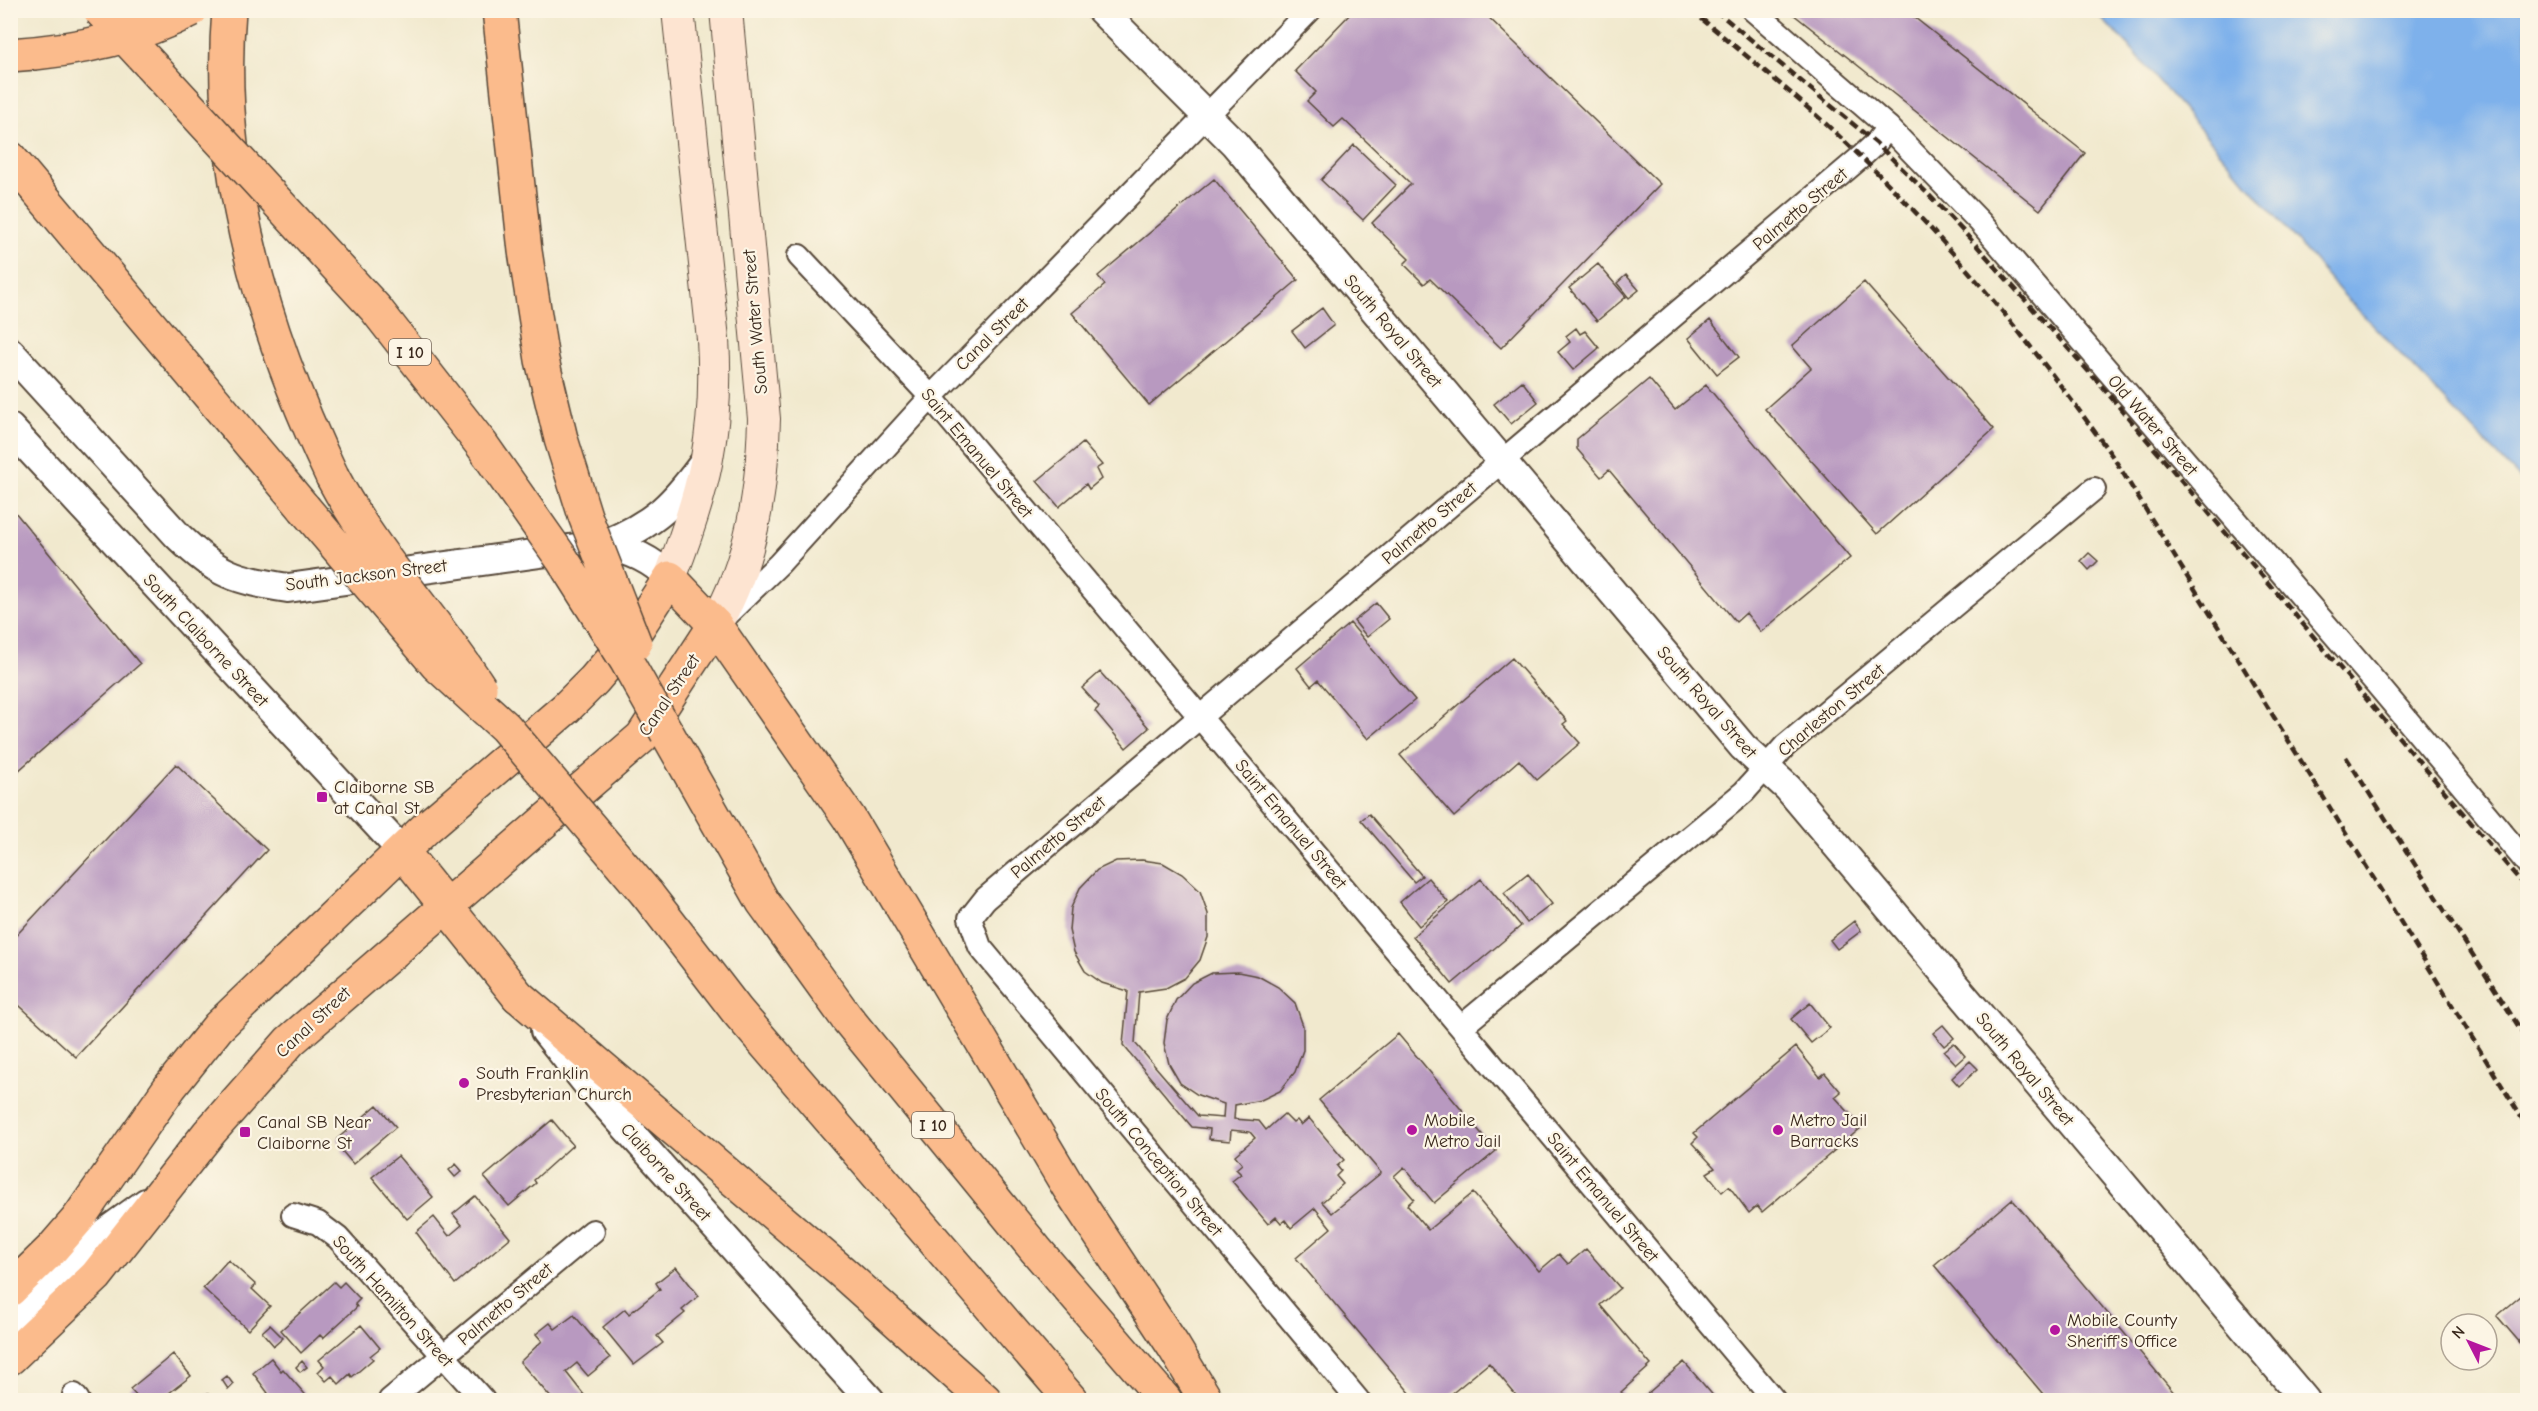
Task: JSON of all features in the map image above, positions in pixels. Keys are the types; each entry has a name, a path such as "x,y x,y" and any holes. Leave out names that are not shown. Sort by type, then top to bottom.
{"main road":[{"name":"I 10","path":"100,10 375,308 482,446 562,559 626,660 764,902 846,1017 1036,1250 1166,1401"},
{"path":"10,55 100,44 159,26 190,10"},
{"path":"229,10 227,91 237,196 249,250 289,380 332,476 378,551 427,616 453,646 505,727"},
{"path":"499,10 525,251 536,325 551,399 585,516 668,733"},
{"path":"15,1294 78,1219 170,1087 218,1027 402,851 539,732 587,687 635,632 670,578 697,506 709,456 715,411 713,339 678,10"},
{"name":"South Water Street","path":"715,625 731,595 751,536 760,480 764,419 726,10"},
{"path":"10,158 437,665 505,727 647,894 745,1020 1071,1401"},
{"name":"South Jackson Street","path":"670,578 715,625 849,818 1069,1188 1174,1347 1206,1401"},
{"name":"Canal Street","path":"10,1358 96,1276 231,1106 290,1041 642,737 715,625"},
{"name":"Claiborne Street","path":"402,851 518,996"},
{"path":"518,996 842,1272 985,1401"}],"street":[{"name":"South Royal Street","path":"1101,10 1242,152 1743,747 1788,788 2304,1401"},
{"name":"Canal Street","path":"715,625 779,564 931,396 1310,10"},
{"name":"Old Water Street","path":"1753,10 1887,127 1980,222 2376,683 2528,864"},
{"name":"Palmetto Street","path":"970,918 985,899 1862,157 1887,127"},
{"name":"Saint Emanuel Street","path":"799,256 931,396 1773,1401"},
{"name":"South Jackson Street","path":"10,352 178,536 198,555 224,573 250,582 288,588 605,544 634,552 646,558 670,578"},
{"name":"South Claiborne Street","path":"10,428 402,851"},
{"path":"605,544 636,530 662,513 674,502 709,456"},
{"name":"Charleston Street","path":"1461,1027 1744,792 1785,746 2094,489"},
{"name":"South Conception Street","path":"970,918 980,947 1358,1401"},
{"name":"Claiborne Street","path":"518,996 588,1085 870,1401"},
{"path":"10,1325 15,1294 170,1182"},
{"name":"South Hamilton Street","path":"293,1215 318,1223 338,1238 483,1401"},
{"name":"Palmetto Street","path":"390,1401 593,1231"}],"water":[{"path":"2094,11 2527,11 2527,486 2341,292 2126,43"}],"building":[{"path":"1354,10 1481,10 1660,184 1501,348 1430,279 1424,284 1404,264 1409,259 1372,223 1411,184 1343,119 1334,127 1307,101 1316,92 1295,71"},
{"path":"1788,10 1905,10 2085,153 2040,210"},
{"path":"1354,145 1396,185 1363,220 1321,180"},
{"path":"1214,179 1298,280 1149,405 1072,313 1105,285 1098,276"},
{"path":"1598,264 1626,297 1597,321 1569,288"},
{"path":"1626,275 1639,290 1629,298 1617,283"},
{"path":"1864,282 1994,429 1877,534 1765,409 1811,368 1792,346"},
{"path":"1322,308 1334,325 1305,348 1292,331"},
{"path":"1710,320 1739,357 1717,374 1688,338"},
{"path":"1576,328 1580,334 1585,331 1599,348 1573,370 1558,352 1570,342 1566,336"},
{"path":"1649,379 1675,410 1706,385 1850,558 1761,632 1746,613 1736,622 1609,470 1601,477 1577,449 1577,439"},
{"path":"1522,381 1538,402 1511,424 1494,404"},
{"path":"1083,443 1102,465 1096,469 1101,479 1089,489 1086,484 1059,507 1037,481"},
{"path":"10,506 140,664 10,778"},
{"path":"2089,553 2098,561 2089,570 2081,561"},
{"path":"1376,603 1389,619 1367,637 1354,621"},
{"path":"1350,623 1415,700 1368,739 1318,680 1311,686 1297,668"},
{"path":"1512,658 1567,721 1563,724 1580,743 1537,780 1519,760 1454,817 1400,755"},
{"path":"1100,672 1149,728 1126,748 1095,711 1099,707 1082,688"},
{"path":"176,764 267,850 76,1057 10,997 10,942"},
{"path":"1369,814 1422,876 1414,882 1361,820"},
{"name":"Mobile Metro Jail","path":"1142,860 1163,863 1182,874 1200,891 1208,914 1208,937 1200,960 1185,978 1166,988 1139,992 1135,1043 1198,1116 1223,1118 1224,1104 1198,1095 1180,1083 1169,1064 1164,1043 1167,1020 1176,1000 1192,983 1212,973 1238,972 1258,976 1278,987 1295,1003 1303,1026 1303,1050 1295,1072 1280,1091 1261,1100 1235,1105 1234,1119 1259,1121 1266,1130 1284,1114 1293,1123 1297,1120 1301,1125 1309,1118 1344,1160 1337,1166 1341,1171 1336,1176 1343,1184 1322,1202 1332,1213 1381,1173 1319,1100 1398,1034 1496,1151 1434,1203 1404,1167 1394,1176 1414,1199 1407,1205 1428,1230 1473,1193 1539,1271 1559,1254 1568,1264 1586,1249 1620,1288 1600,1305 1651,1365 1621,1392 1629,1400 1520,1400 1489,1363 1444,1400 1416,1400 1296,1258 1331,1228 1315,1208 1291,1228 1285,1220 1281,1223 1276,1217 1268,1224 1232,1181 1241,1174 1236,1169 1242,1164 1235,1155 1255,1138 1250,1132 1231,1130 1230,1141 1209,1139 1210,1129 1192,1127 1123,1045 1128,991 1102,983 1085,971 1074,952 1069,930 1071,908 1080,888 1097,870 1116,861"},
{"path":"1528,874 1552,904 1527,923 1504,893"},
{"path":"1428,878 1448,902 1419,926 1400,902"},
{"path":"1481,879 1521,926 1452,984 1413,936"},
{"path":"1854,921 1861,931 1837,949 1830,940"},
{"path":"1810,1003 1830,1028 1811,1043 1791,1019"},
{"path":"1943,1025 1954,1038 1944,1046 1933,1033"},
{"path":"1954,1043 1965,1056 1956,1064 1944,1051"},
{"name":"Metro Jail Barracks","path":"1796,1047 1820,1077 1825,1073 1841,1092 1835,1097 1862,1127 1762,1212 1757,1206 1749,1213 1729,1186 1722,1192 1707,1173 1715,1168 1692,1143 1698,1137 1694,1133"},
{"path":"1970,1061 1978,1069 1959,1086 1952,1078"},
{"path":"377,1105 396,1127 353,1164 342,1151 345,1148 337,1139"},
{"path":"552,1120 573,1145 534,1180 536,1183 509,1206 484,1177"},
{"path":"398,1156 433,1197 407,1219 372,1177"},
{"path":"456,1164 462,1171 455,1177 449,1170"},
{"path":"475,1196 510,1238 455,1284 416,1232 434,1217 449,1236 462,1225 453,1214"},
{"name":"Mobile County Sheriff's Office","path":"2012,1199 2176,1395 2169,1400 2048,1400 1934,1265"},
{"path":"228,1260 256,1285 252,1289 270,1306 248,1330 203,1288"},
{"path":"676,1267 699,1296 682,1310 685,1313 657,1336 663,1343 634,1365 603,1327 625,1309 629,1314 660,1289 656,1283"},
{"path":"334,1282 339,1287 344,1282 360,1299 355,1304 357,1307 323,1338 320,1335 301,1353 281,1330"},
{"path":"2528,1290 2528,1352 2499,1318 2499,1314"},
{"path":"574,1315 610,1358 588,1376 577,1363 566,1372 584,1395 578,1400 553,1400 520,1362 542,1341 536,1334 550,1323 555,1329"},
{"path":"270,1325 283,1338 274,1346 262,1332"},
{"path":"361,1325 380,1348 370,1356 373,1359 352,1377 350,1374 339,1384 332,1376 326,1381 318,1372 324,1366 319,1360"},
{"path":"173,1354 191,1376 160,1400 140,1400 130,1389"},
{"path":"271,1358 310,1400 259,1400 268,1393 253,1373"},
{"path":"302,1361 307,1367 300,1372 296,1367"},
{"path":"1684,1362 1717,1400 1640,1400"},
{"path":"227,1376 233,1384 228,1389 222,1380"},
{"path":"208,1394 214,1400 200,1400"}],"railway":[{"path":"1691,10 1821,120 1897,193 1996,303 2057,381 2115,460 2528,1128"},
{"path":"1715,10 1876,143 1977,246 2098,382 2528,890"},
{"path":"2346,757 2528,1041"}],"place":[{"name":"Claiborne SB at Canal St","path":"322,797"},
{"name":"South Franklin Presbyterian Church","path":"464,1083"},
{"name":"Mobile Metro Jail","path":"1412,1130"},
{"name":"Metro Jail Barracks","path":"1778,1130"},
{"name":"Canal SB Near Claiborne St","path":"245,1132"},
{"name":"Mobile County Sheriff's Office","path":"2055,1330"}]}
